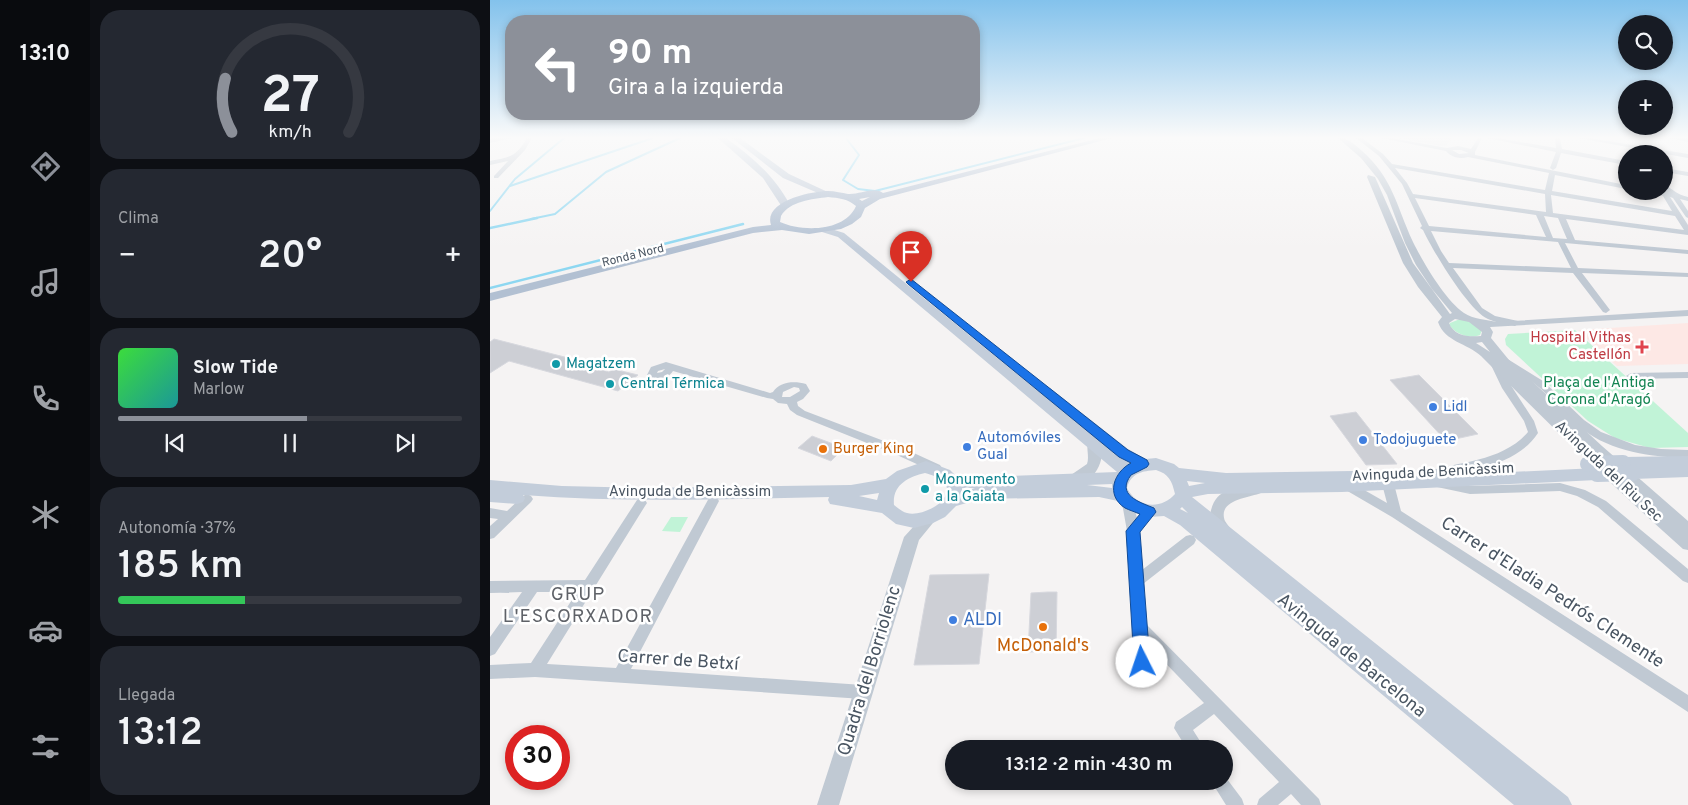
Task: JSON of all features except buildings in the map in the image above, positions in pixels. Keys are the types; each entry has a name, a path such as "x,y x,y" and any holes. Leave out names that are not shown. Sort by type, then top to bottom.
{"main road":[{"path":"767,176 777,188 785,205 778,222 795,231 825,230 856,216 861,206 877,197 961,176"},
{"path":"785,176 828,194"},
{"path":"849,197 873,194 946,176"},
{"path":"785,205 811,196 828,194 849,197 856,200 861,206"},
{"name":"Ronda Nord","path":"490,299 778,222"},
{"name":"Ronda Nord","path":"490,292 750,226 778,222"},
{"path":"846,222 850,232 1123,454 1142,464 1164,466 1178,474 1183,483 1183,495 1175,506 1158,511 1099,491 981,493 951,501"},
{"path":"825,230 841,235 1094,443 1124,475"},
{"name":"Avinguda de Benicàssim","path":"1183,495 1208,488 1256,489 1388,484 1429,479 1628,468 1688,462"},
{"path":"948,476 955,490 951,501 943,510 930,518 916,521 903,520 886,508 884,498 889,485 898,476 909,470 926,467 948,476 982,484 1073,480 1124,475 1142,464"},
{"name":"Avinguda de Benicàssim","path":"1628,468 1688,471"},
{"name":"Avinguda de Benicàssim","path":"1178,474 1226,479 1429,479"},
{"path":"1124,475 1120,487 1125,500"},
{"name":"Avinguda de Benicàssim","path":"490,486 562,492 647,494 851,491 889,485"},
{"name":"Avinguda de Barcelona","path":"1183,495 1196,511 1226,536 1560,805"},
{"name":"Avinguda de Benicàssim","path":"490,496 527,499 641,502 849,500 886,508"},
{"name":"Avinguda de Barcelona","path":"1158,511 1186,520 1532,805"}],"street":[{"path":"1370,176 1380,194 1392,229 1408,262 1422,285 1448,318 1480,323 1519,324 1688,314"},
{"name":"Avinguda del Riu Sec","path":"1379,176 1390,195 1403,229 1434,286 1480,323 1500,361 1621,486 1688,544"},
{"path":"1398,176 1412,196 1424,228 1480,323 1476,341 1462,339"},
{"path":"1449,176 1678,214"},
{"path":"1550,214 1548,192 1552,176"},
{"path":"1578,176 1618,184"},
{"path":"1587,176 1618,181"},
{"path":"1673,191 1688,194"},
{"path":"1412,196 1688,232"},
{"path":"1675,196 1688,199"},
{"path":"1675,196 1688,216"},
{"path":"1670,200 1688,232"},
{"path":"1539,213 1550,239"},
{"path":"1560,216 1572,241"},
{"path":"1424,228 1688,252"},
{"path":"1560,240 1576,270 1606,310"},
{"path":"1446,265 1688,275"},
{"name":"Avinguda del Riu Sec","path":"1448,318 1443,322 1444,328 1451,334 1500,361 1634,485 1688,530"},
{"path":"1480,323 1501,321 1519,324"},
{"path":"1500,361 1543,386 1586,427 1613,442 1641,451 1663,454 1688,454"},
{"path":"1429,479 1490,460 1527,442 1533,433 1529,421 1507,388 1500,361"},
{"path":"669,370 685,372 770,396 776,395 786,386 793,384 803,386 805,391 800,397 791,401 783,402 776,395"},
{"path":"1631,376 1688,375"},
{"path":"791,401 794,408 801,413 901,452 948,476"},
{"path":"1073,480 1088,473 1095,464 1097,455 1094,443"},
{"path":"901,452 907,460 909,470"},
{"name":"Avinguda de Benicàssim","path":"1429,479 1470,490 1560,487 1581,493 1602,504 1688,577"},
{"path":"1388,484 1396,514"},
{"name":"Carrer d'Eladia Pedrós Clemente","path":"1348,486 1396,514 1688,704"},
{"path":"1226,536 1217,520 1219,505 1228,496 1256,489"},
{"path":"490,534 527,499"},
{"path":"1125,500 1133,531 1143,679"},
{"path":"536,670 641,502"},
{"path":"620,676 713,502"},
{"path":"1133,531 1158,511"},
{"path":"490,513 509,516"},
{"name":"Quadra del Borriolenc","path":"828,805 912,536 930,518"},
{"path":"903,520 912,536"},
{"path":"1137,581 1190,540"},
{"path":"490,649 534,586"},
{"path":"490,587 589,586"},
{"path":"1140,627 1313,805"},
{"name":"Carrer de Betxí","path":"490,672 536,670 863,692"},
{"path":"1190,740 1182,728 1215,704"},
{"path":"1266,805 1291,783"},
{"path":"1225,790 1236,805"}],"shaded area":[{"name":"Hospital Vithas Castellón","path":"1688,323 1688,364 1617,366 1578,330"}],"green space":[{"path":"1460,319 1471,322 1482,330 1480,335 1472,337 1463,335 1449,325"},
{"name":"Plaça de l'Antiga Corona d'Aragó","path":"1575,330 1688,433 1688,447 1650,448 1615,438 1588,421 1506,345 1505,339 1508,334"},
{"path":"671,517 688,517 680,532 662,531"}],"waterway":[{"path":"490,211 519,176"},
{"path":"510,186 541,176"},
{"path":"531,219 555,214 602,176"},
{"path":"846,176 843,180 858,189 875,191 936,176"},
{"path":"490,228 537,218"},
{"path":"490,288 743,224"}],"place":[{"name":"Hospital Vithas Castellón","path":"1642,347"},
{"name":"Magatzem","path":"556,364"},
{"name":"Central Térmica","path":"610,384"},
{"name":"Lidl","path":"1433,407"},
{"name":"Todojuguete","path":"1363,440"},
{"name":"Automóviles Gual","path":"967,447"},
{"name":"Burger King","path":"823,449"},
{"name":"Monumento a la Gaiata","path":"925,489"},
{"name":"ALDI","path":"953,620"},
{"name":"McDonald's","path":"1043,627"}],"district":[{"name":"GRUP L'ESCORXADOR","path":"578,606"}],"route":[{"path":"911,282 1123,454 1142,464 1126,471 1121,478 1120,487 1122,496 1128,503 1149,512 1133,531 1142,662"}]}
